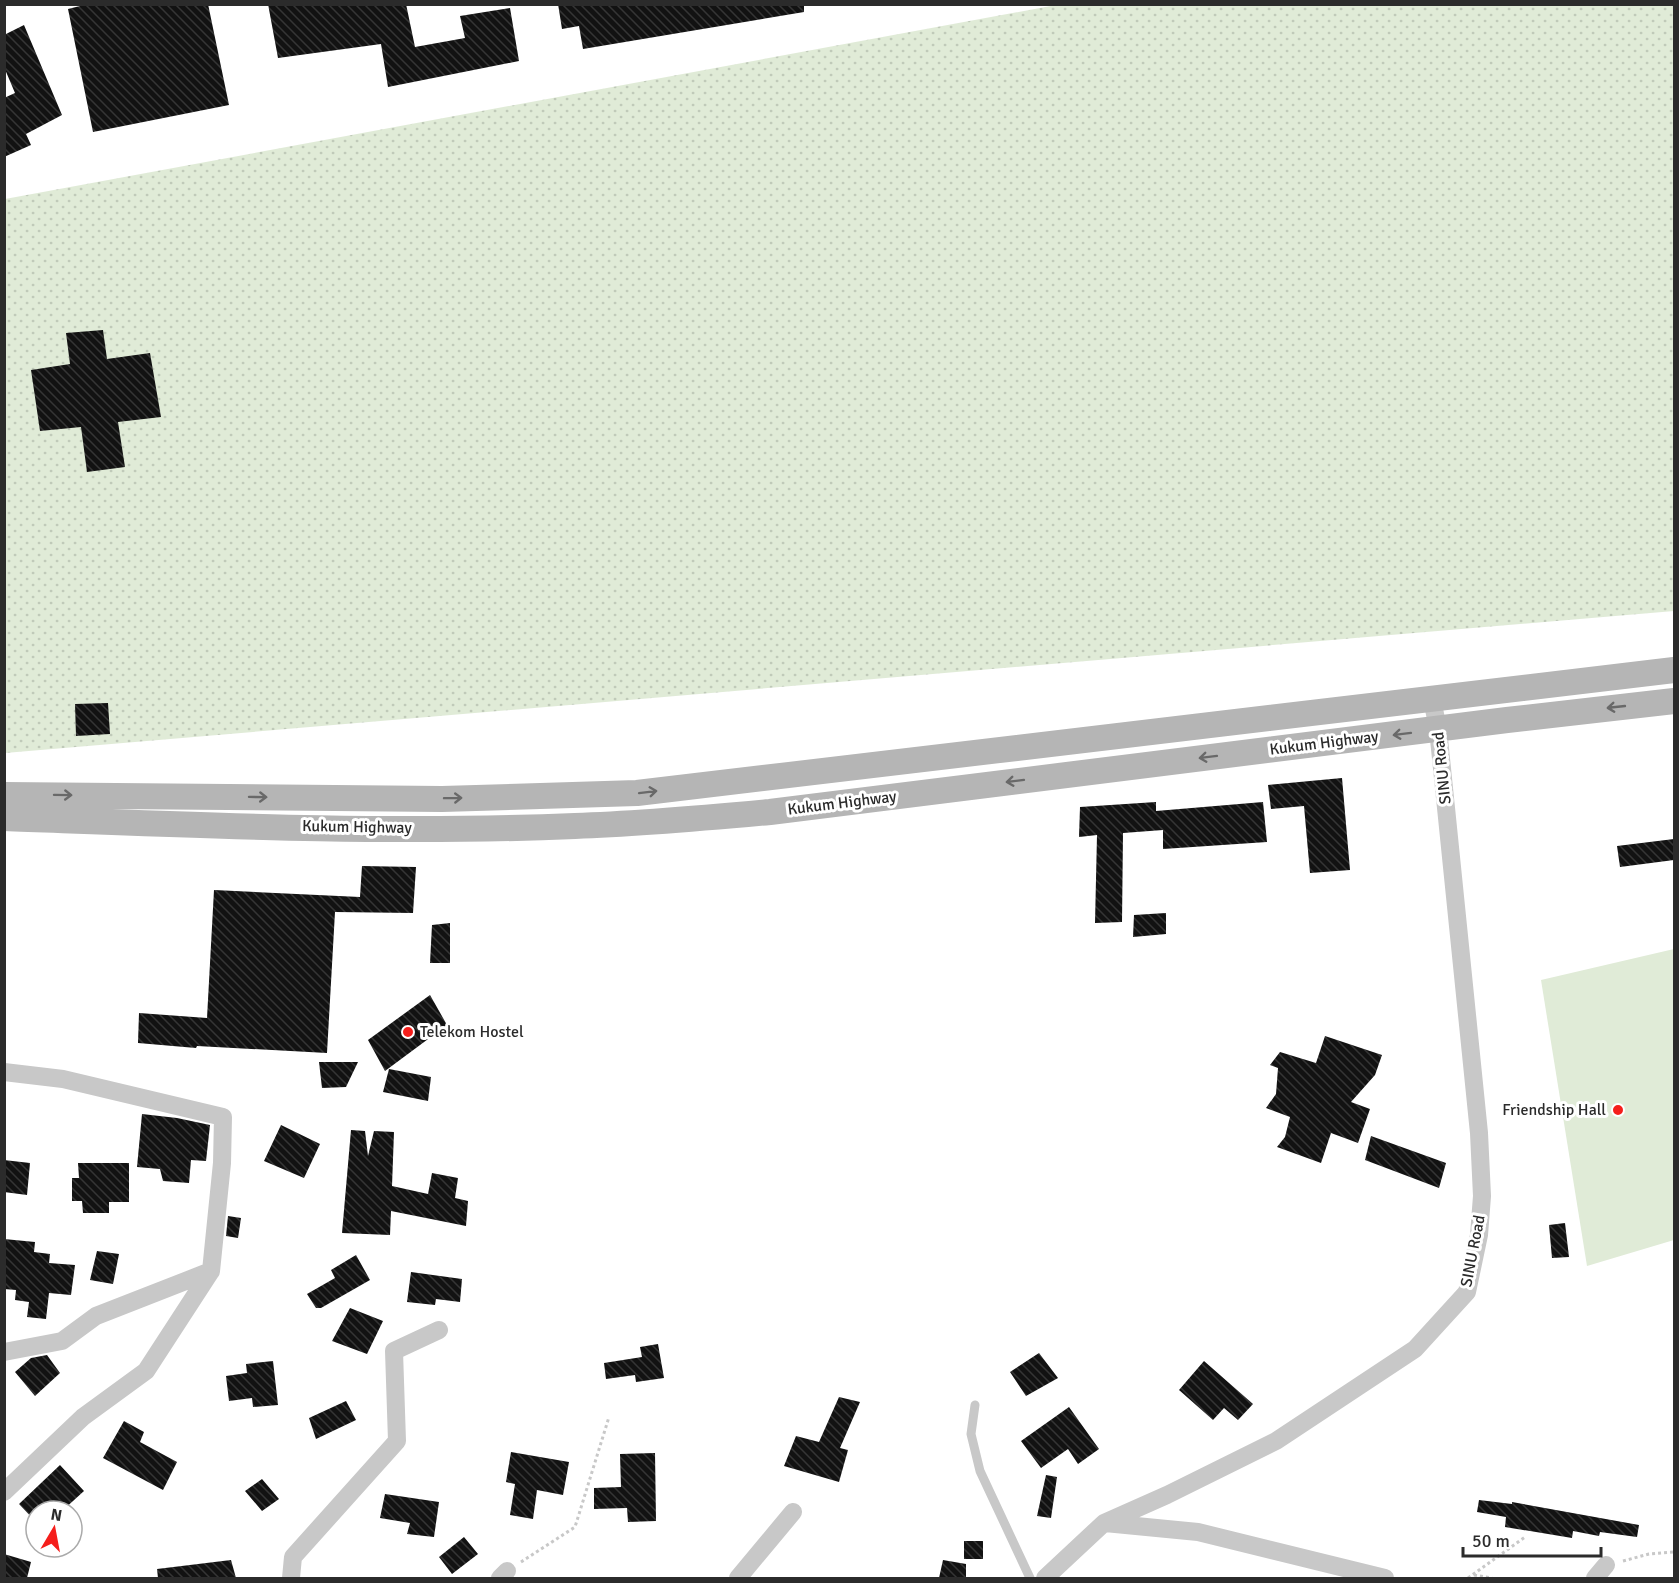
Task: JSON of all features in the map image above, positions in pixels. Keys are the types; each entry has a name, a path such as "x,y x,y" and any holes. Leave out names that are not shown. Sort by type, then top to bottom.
{"main road":[{"name":"Kukum Highway","path":"4,795 442,799 637,793 1674,670"},
{"name":"Kukum Highway","path":"4,818 225,826 376,828 576,826 658,822 770,812 1674,701"}],"street":[{"name":"SINU Road","path":"1043,1578 1104,1523 1167,1495 1276,1441 1415,1349 1467,1292 1479,1235 1482,1197 1479,1133 1438,729 1432,699"},
{"path":"4,1072 63,1079 223,1117 222,1163 211,1271 146,1371 83,1417 4,1492"},
{"path":"4,1352 62,1341 96,1316 211,1271"},
{"path":"291,1578 293,1557 396,1441 394,1351 439,1330"},
{"path":"738,1578 793,1512"},
{"path":"1104,1523 1198,1532 1385,1578"}],"lane":[{"path":"975,1405 971,1434 980,1471 1043,1578"}],"path":[{"path":"503,1575 575,1527 609,1417"},
{"path":"1468,1578 1525,1538"},
{"path":"1601,1572 1649,1554 1674,1552"},
{"path":"1474,1575 1492,1578"}],"green space":[{"path":"1056,5 1674,5 1674,611 5,753 5,199"},
{"name":"Friendship Hall","path":"1674,949 1674,1240 1587,1266 1541,980"}],"building":[{"path":"88,4 208,4 229,105 93,132 68,9"},
{"path":"268,4 406,4 415,47 465,38 460,16 510,8 519,61 388,87 381,44 278,58"},
{"path":"558,4 804,4 804,12 583,49 579,26 562,29"},
{"path":"24,25 62,115 26,134 31,145 4,157 4,98 15,93 4,67 4,35"},
{"path":"103,330 107,359 150,353 161,417 118,422 125,467 87,472 81,427 40,431 31,370 70,364 66,333"},
{"path":"108,703 110,734 76,736 75,704"},
{"path":"1342,778 1350,870 1310,873 1304,806 1271,809 1268,785"},
{"path":"1156,802 1156,811 1263,802 1267,842 1163,849 1163,830 1123,833 1122,922 1095,923 1097,835 1079,837 1080,807"},
{"path":"1674,839 1674,860 1620,867 1617,846"},
{"path":"362,866 416,867 413,913 335,912 327,1053 197,1046 196,1048 138,1043 139,1013 207,1018 214,890 360,897"},
{"path":"1166,913 1166,934 1133,937 1134,915"},
{"path":"450,923 450,963 430,963 432,925"},
{"name":"Telekom Hostel","path":"430,995 447,1025 385,1071 368,1040"},
{"path":"1325,1036 1382,1055 1375,1075 1351,1102 1370,1109 1358,1143 1331,1133 1321,1163 1277,1147 1285,1137 1290,1117 1266,1108 1276,1094 1278,1068 1270,1065 1280,1052 1316,1063"},
{"path":"319,1062 358,1062 346,1087 322,1088"},
{"path":"389,1069 431,1077 428,1101 383,1092"},
{"path":"142,1114 210,1125 206,1161 191,1160 189,1183 163,1181 160,1169 137,1167"},
{"path":"281,1125 320,1144 304,1178 264,1161"},
{"path":"351,1130 365,1131 368,1156 374,1131 394,1132 392,1186 428,1194 432,1173 458,1178 455,1198 468,1201 466,1226 391,1211 390,1235 342,1233"},
{"path":"1371,1136 1446,1163 1439,1188 1365,1160"},
{"path":"4,1160 30,1163 27,1195 4,1192"},
{"path":"78,1163 129,1163 129,1202 109,1202 109,1213 83,1213 82,1201 72,1201 72,1178 79,1178"},
{"path":"228,1216 241,1218 238,1238 226,1236"},
{"path":"1565,1223 1569,1257 1552,1258 1549,1225"},
{"path":"4,1239 35,1242 34,1252 50,1254 49,1263 75,1265 71,1295 49,1293 46,1319 27,1317 29,1302 15,1300 16,1290 4,1289"},
{"path":"97,1251 119,1254 113,1284 90,1280"},
{"path":"356,1255 370,1280 321,1308 316,1308 307,1294 335,1278 331,1270"},
{"path":"411,1272 462,1279 460,1302 436,1299 435,1305 407,1302"},
{"path":"350,1308 383,1321 367,1354 332,1341"},
{"path":"658,1344 664,1378 636,1382 635,1375 606,1379 604,1363 642,1357 640,1347"},
{"path":"1039,1353 1058,1378 1026,1396 1010,1372"},
{"path":"47,1355 60,1373 35,1396 15,1372 31,1358"},
{"path":"273,1361 278,1405 253,1407 252,1398 229,1401 226,1376 247,1373 246,1364"},
{"path":"1204,1361 1253,1404 1238,1420 1224,1408 1213,1420 1179,1390"},
{"path":"839,1397 860,1402 840,1448 848,1450 839,1482 784,1466 796,1436 819,1442"},
{"path":"346,1401 356,1420 316,1439 309,1418"},
{"path":"1069,1407 1099,1449 1078,1464 1068,1449 1041,1468 1021,1441"},
{"path":"124,1421 144,1432 140,1442 177,1462 163,1490 103,1458"},
{"path":"511,1452 569,1462 563,1495 537,1490 533,1519 510,1515 515,1484 506,1482"},
{"path":"655,1453 656,1521 628,1522 627,1508 594,1509 594,1488 621,1487 620,1454"},
{"path":"60,1465 84,1491 75,1499 24,1499"},
{"path":"1046,1475 1057,1477 1051,1518 1037,1516"},
{"path":"262,1479 279,1499 262,1511 245,1491"},
{"path":"385,1494 439,1502 434,1537 407,1534 410,1523 380,1518"},
{"path":"24,1499 24,1509 19,1504"},
{"path":"1479,1500 1512,1504 1512,1502 1639,1525 1637,1537 1600,1532 1599,1536 1573,1531 1572,1538 1505,1527 1506,1517 1477,1512"},
{"path":"464,1537 478,1554 452,1574 439,1557"},
{"path":"964,1541 983,1541 983,1559 964,1559"},
{"path":"4,1554 31,1562 27,1578 4,1578"},
{"path":"231,1560 236,1578 158,1578 157,1569"},
{"path":"943,1560 966,1564 966,1578 939,1578"}],"place":[{"name":"Telekom Hostel","path":"408,1032"},
{"name":"Friendship Hall","path":"1618,1110"}]}
